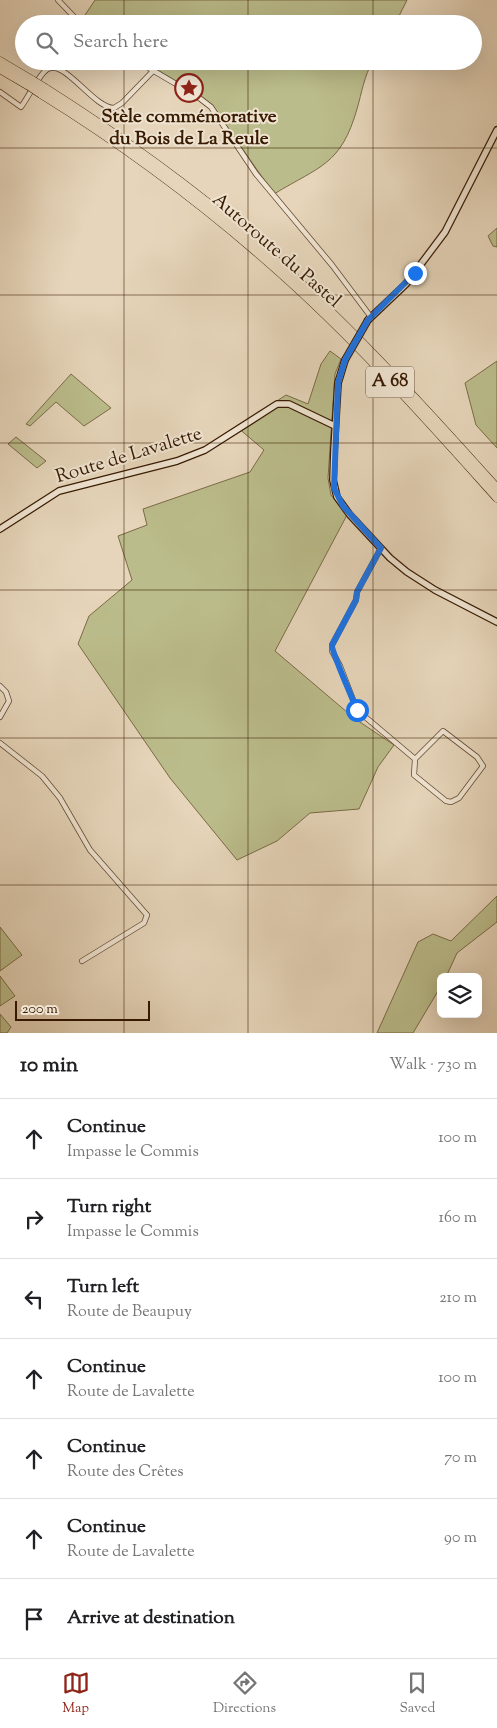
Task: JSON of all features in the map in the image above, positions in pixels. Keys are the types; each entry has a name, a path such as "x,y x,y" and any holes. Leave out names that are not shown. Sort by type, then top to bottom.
{"highway":[{"name":"Autoroute du Pastel","path":"0,61 30,83 164,169 278,262 363,343 497,488"},
{"name":"Autoroute du Pastel","path":"0,69 30,83"},
{"name":"Autoroute du Pastel","path":"43,91 164,177 278,271 358,348 497,498"}],"street":[{"path":"58,0 72,15"},
{"path":"0,92 21,107 45,70"},
{"path":"61,70 97,102 114,108 122,103 154,70 198,96 211,107 256,174 332,265 370,319"},
{"path":"497,130 454,216 406,284 370,319 345,360 338,383 333,480 337,497 350,515 407,572 435,590 497,622"},
{"name":"Route de Lavalette","path":"0,529 59,491 177,461 205,450 277,404 289,404 321,420 336,423"},
{"path":"381,548 357,592 356,600 332,645 332,651 340,666 357,710 415,758"},
{"path":"0,686 6,692 9,701 0,717"},
{"path":"443,731 477,757 483,766 460,798 451,802 435,794 414,775 415,758 443,731"},
{"path":"0,743 42,776 60,798 90,850 148,917 144,923 82,961"}],"green space":[{"path":"95,0 407,0 400,15 85,15"},
{"path":"157,70 369,70 351,128 336,153 316,170 274,194 216,111 200,95"},
{"path":"497,228 497,247 493,246 488,236"},
{"path":"330,351 341,359 335,374 328,478 331,495 347,515 275,651 354,718 394,745 378,767 359,809 310,813 277,841 237,860 170,778 78,644 89,616 132,580 118,536 147,525 143,509 250,472 264,450 237,427 286,395 308,404 321,364"},
{"path":"497,361 497,448 476,425 465,383"},
{"path":"71,374 111,408 84,426 56,402 30,426 26,424"},
{"path":"16,437 46,461 37,468 8,444"},
{"path":"497,896 497,922 457,953 448,973 437,973 437,993 413,1033 377,1033 418,942 433,934 451,941"},
{"path":"0,927 22,955 0,971"},
{"path":"0,976 15,996 0,1006"},
{"path":"0,1014 11,1027 7,1033 0,1033"}],"place":[{"name":"Stèle commémorative du Bois de La Reule","path":"189,88"}],"route":[{"path":"357,710 340,666 334,657 332,645 349,615 356,600 357,592 381,548 350,515 337,497 334,488 333,472 338,383 345,360 368,320 415,273"}]}
